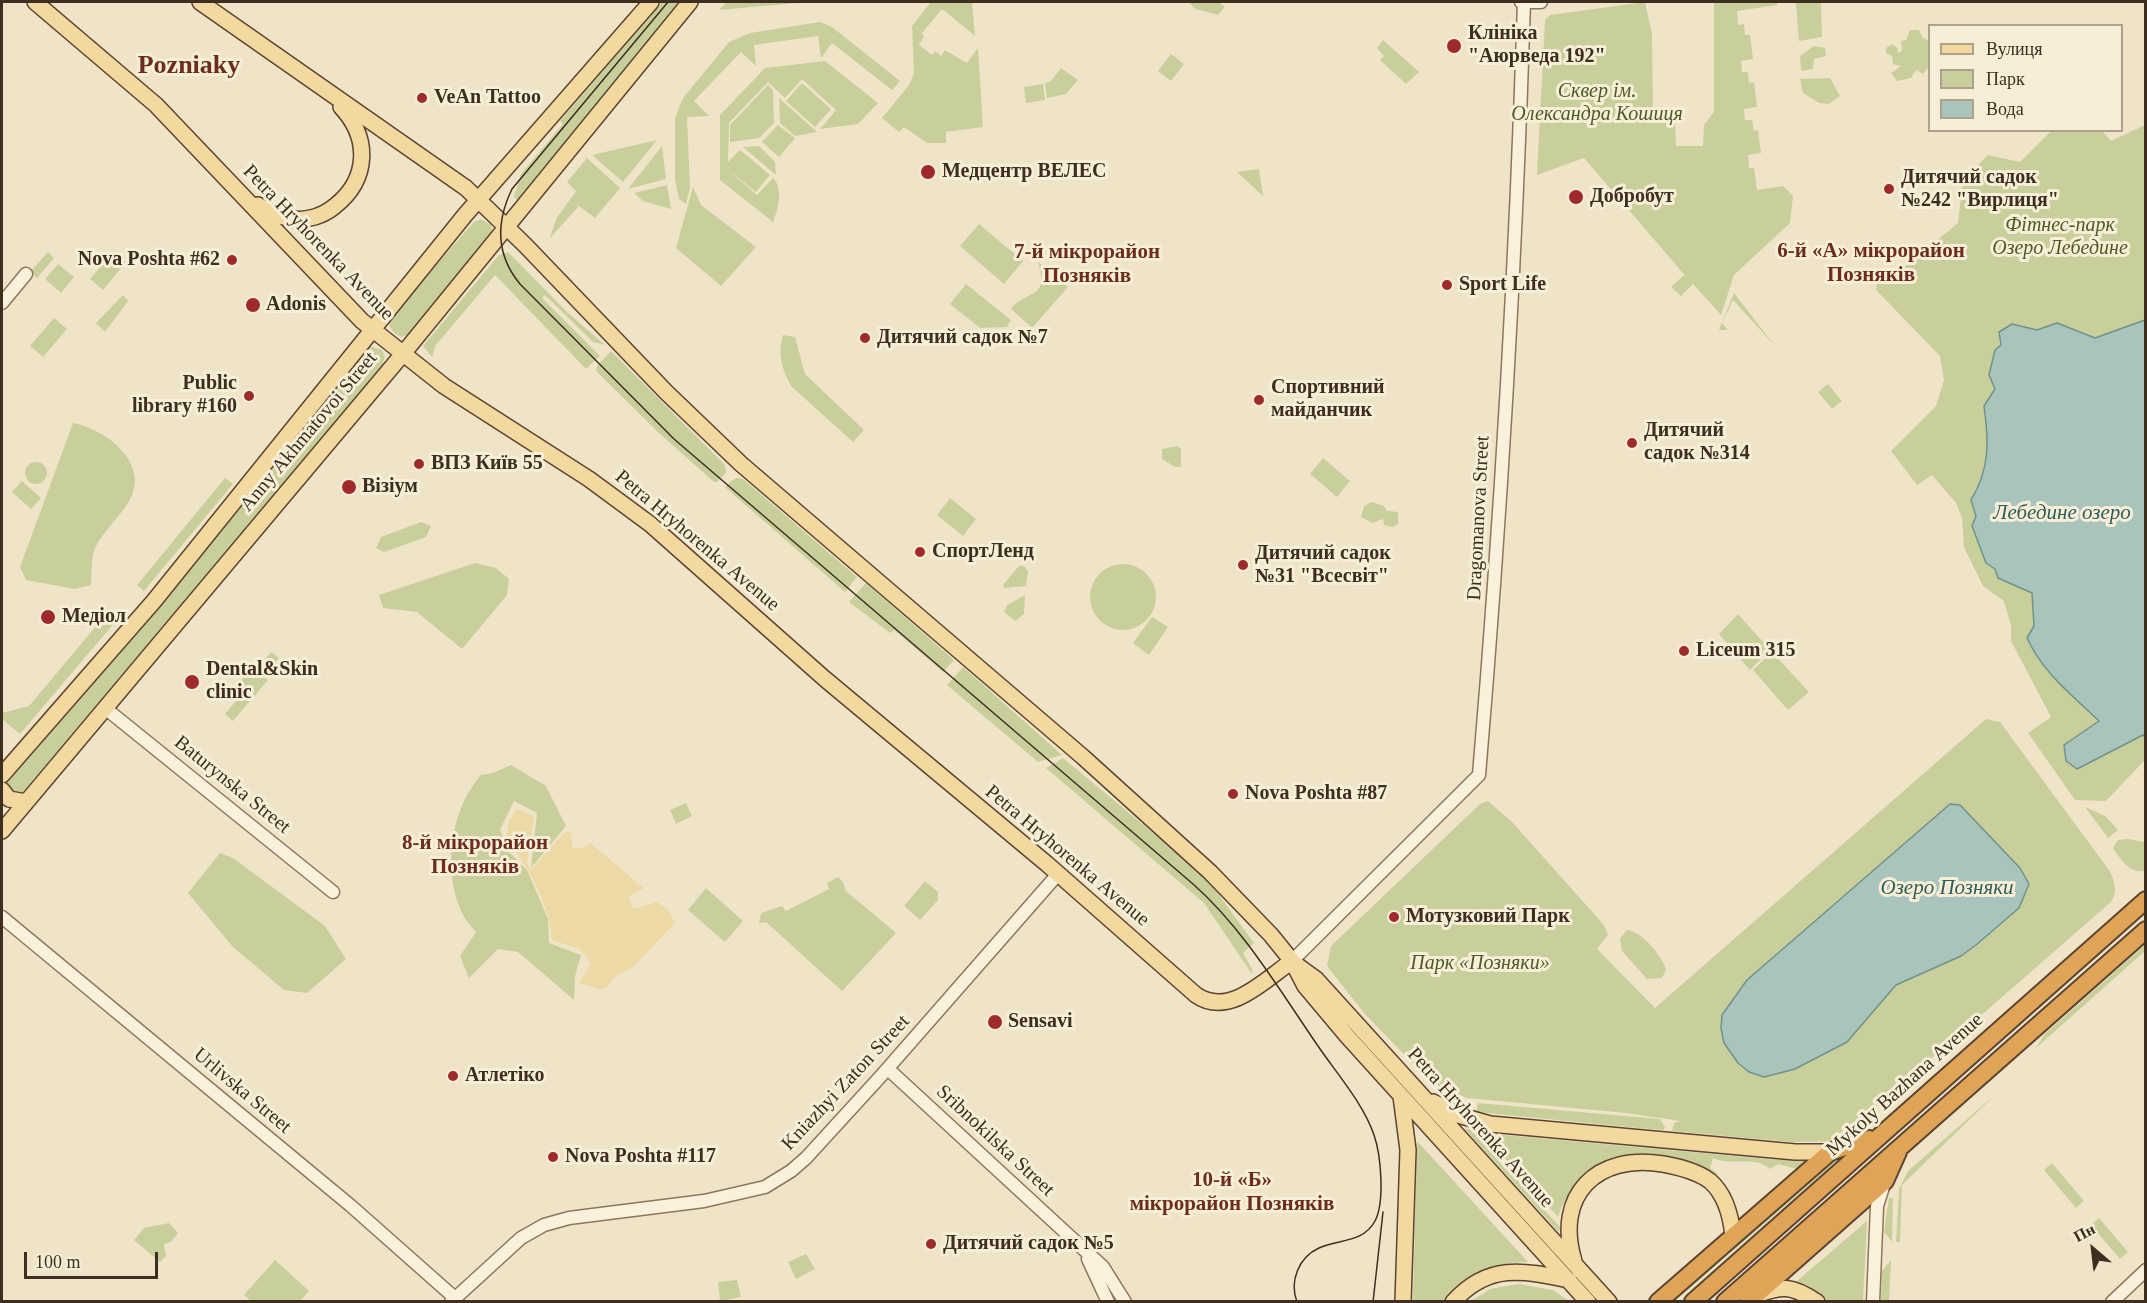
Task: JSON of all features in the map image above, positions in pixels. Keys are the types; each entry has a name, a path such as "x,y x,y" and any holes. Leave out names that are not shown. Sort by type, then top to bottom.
{"highway":[{"name":"Mykoly Bazhana Avenue","path":"1693,1302 2145,900"},
{"path":"1725,1302 2145,930"},
{"path":"1658,1302 1830,1152 1858,1144 1885,1131"},
{"path":"1751,1299 1885,1181 1901,1146"}],"main road":[{"name":"Petra Hryhorenka Avenue","path":"35,2 156,105 371,328 402,355 444,386 589,479 650,525 825,679 1058,874 1206,1002 1217,1004 1231,1001 1292,961"},
{"name":"Petra Hryhorenka Avenue","path":"200,2 466,188 741,464 1108,778 1220,881 1292,961 1316,979 1575,1264 1590,1295"},
{"name":"Anny Akhmatovoi Street","path":"2,775 158,595 371,328 651,2"},
{"name":"Anny Akhmatovoi Street","path":"2,831 30,806 105,708 402,355 690,2"},
{"path":"240,194 275,215 293,219 311,218 327,212 351,191 358,179 363,157 362,144 350,116 332,96"},
{"path":"2,790 9,799 30,806"},
{"name":"Petra Hryhorenka Avenue","path":"1292,961 1305,986 1401,1096 1569,1280 1590,1295 1609,1302"},
{"path":"1418,1092 1458,1115 1490,1124 1795,1152 1830,1152"},
{"path":"1401,1096 1408,1150 1403,1302"},
{"path":"1575,1264 1568,1227 1577,1194 1597,1174 1626,1162 1643,1161 1680,1168 1710,1182 1726,1203 1732,1236"},
{"path":"1453,1302 1484,1277 1497,1273 1526,1272 1569,1280"},
{"path":"1751,1299 1785,1287 1800,1291 1817,1302"}],"street":[{"path":"1522,2 1541,2"},
{"name":"Dragomanova Street","path":"1292,961 1479,775 1493,608 1512,296 1522,2"},
{"path":"2,303 26,274"},
{"name":"Baturynska Street","path":"105,708 333,892"},
{"name":"Kniazhyi Zaton Street","path":"453,1300 521,1238 549,1223 569,1218 704,1201 765,1187 806,1158 888,1069 1058,874"},
{"name":"Urlivska Street","path":"2,917 351,1206 453,1300"},
{"name":"Sribnokilska Street","path":"888,1069 1103,1267 1125,1302"},
{"path":"1873,1302 1877,1206 1885,1181"},
{"name":"Sribnokilska Street","path":"1074,1242 1093,1266 1108,1302"},
{"path":"2112,1302 2145,1270"}],"green space":[{"path":"662,2 680,2 517,200 514,197 521,174 563,124 560,121"},
{"path":"726,2 797,2 798,3 719,10"},
{"path":"931,2 972,2 975,36 942,9 922,33 924,37 919,45 932,55 935,51 941,56 945,50 967,63 978,48 983,127 946,132 946,143 927,143 904,127 899,132 882,118 909,85 914,73 912,26"},
{"path":"1189,2 1218,2 1225,7 1218,15 1195,9"},
{"name":"Сквер ім. Олександра Кошиця","path":"1645,2 1652,34 1653,114 1675,119 1676,146 1703,146 1704,125 1714,112 1714,2 1777,2 1777,5 1737,11 1738,25 1744,24 1745,35 1750,35 1753,59 1741,61 1742,72 1748,72 1749,83 1754,82 1757,107 1744,109 1745,120 1752,120 1754,131 1758,130 1761,153 1748,155 1749,168 1754,168 1757,190 1783,186 1793,196 1790,223 1734,275 1721,315 1693,284 1681,296 1671,287 1684,275 1689,280 1584,158 1537,175 1545,20 1550,15"},
{"path":"1821,2 1822,37 1799,41 1796,3"},
{"path":"820,22 832,27 900,81 892,90 832,43 821,58 818,36 754,45 756,66 741,52 694,101 709,116 687,117 690,188 686,204 679,199 675,179 675,118 683,98 729,42 750,33"},
{"path":"1910,30 1919,30 1923,38 1928,40 1928,68 1923,74 1916,70 1911,78 1897,81 1891,73 1901,66 1893,64 1892,56 1886,53 1886,48 1892,44 1898,49 1897,53 1902,51 1901,41 1906,40"},
{"path":"1383,40 1419,72 1406,84 1380,60 1384,56 1377,48"},
{"path":"1814,46 1825,48 1826,56 1814,59 1813,69 1801,71 1800,56"},
{"path":"1171,54 1184,64 1171,81 1158,71"},
{"path":"825,61 878,103 858,124 820,129 836,110 802,79 785,98 768,82 729,123 728,162 740,150 770,175 756,192 728,170 757,195 773,178 779,193 773,222 720,180 720,115 765,68"},
{"path":"1061,68 1078,80 1066,94 1047,98 1045,83 1051,81"},
{"path":"1830,78 1840,96 1829,104 1819,103 1803,93 1800,79"},
{"path":"802,83 831,109 815,127 786,101"},
{"path":"1043,84 1045,100 1026,103 1024,87"},
{"path":"768,85 773,90 774,123 759,138 730,142 730,125"},
{"path":"779,98 817,132 795,136 780,123"},
{"path":"778,125 795,138 779,157 762,142"},
{"name":"Фітнес-парк Озеро Лебедине","path":"2145,125 2145,760 2106,801 2075,800 2028,733 2051,717 2011,641 2011,626 2004,601 1983,586 1964,547 1962,518 1956,503 1932,475 1917,485 1891,451 1936,406 1944,380 1940,356 1876,290 1878,273 1902,269 1958,223 1963,180 1988,155 2020,162 2050,132 2103,132 2111,141"},
{"path":"657,140 623,182 592,155"},
{"path":"662,146 666,179 628,189"},
{"path":"759,146 775,162 776,175 743,147"},
{"path":"587,158 620,188 595,218 579,206 550,238 556,219 576,191 567,182"},
{"path":"1259,169 1263,196 1237,172"},
{"path":"667,185 671,209 643,201 634,193"},
{"path":"693,187 701,205 756,247 721,286 676,248"},
{"path":"481,219 491,225 493,235 410,334 401,337 394,333 389,325 392,315 474,222"},
{"path":"979,224 1023,261 1004,284 960,246"},
{"path":"114,251 126,262 103,290 90,279"},
{"path":"48,252 54,258 37,278 30,272"},
{"path":"508,252 568,313 605,345 593,342 545,295 542,298 600,356 586,369 495,275 436,345 432,357 423,346 499,255"},
{"path":"1038,262 1068,287 1032,328 1011,309 1039,288 1041,274"},
{"path":"58,264 74,277 61,293 45,279"},
{"path":"966,284 1011,320 1007,327 980,328 950,304"},
{"path":"1734,293 1775,346 1733,300 1722,323 1728,330 1719,330"},
{"path":"123,295 128,301 105,332 96,323"},
{"path":"54,318 67,329 43,357 30,346"},
{"path":"783,335 795,337 805,374 864,430 853,442 792,387 782,362 780,348"},
{"path":"370,346 382,350 385,356 382,366 22,793 18,796 4,786 9,775 100,675 240,508"},
{"path":"611,351 725,465 726,473 717,482 714,482 659,433 596,371 597,366"},
{"path":"1828,384 1842,401 1832,409 1818,392"},
{"path":"73,423 97,431 119,447 128,458 135,482 128,502 95,548 91,585 75,589 26,580 20,567"},
{"path":"1178,446 1181,449 1181,467 1175,467 1162,459 1162,449"},
{"path":"1323,458 1350,481 1337,497 1310,474"},
{"path":"36,462 44,465 47,473 44,481 36,484 28,481 25,473 28,465"},
{"path":"225,478 233,484 144,591 137,585"},
{"path":"737,478 743,479 857,577 845,592 725,487"},
{"path":"22,481 41,498 31,509 12,492"},
{"path":"950,498 976,519 963,536 937,515"},
{"path":"1372,502 1384,506 1387,511 1398,512 1398,524 1393,527 1384,525 1383,519 1372,523 1361,517 1364,506"},
{"path":"421,522 431,526 426,537 384,552 376,548 381,537"},
{"path":"475,563 496,568 509,579 507,595 462,649 417,612 383,608 379,595"},
{"path":"1123,564 1136,567 1146,574 1153,584 1156,597 1153,610 1146,620 1136,627 1123,630 1110,627 1100,620 1093,610 1090,597 1093,584 1100,574 1110,567"},
{"path":"1019,566 1024,566 1028,571 1026,586 1004,588 1003,585"},
{"path":"866,583 954,660 943,672 894,630 890,633 849,602"},
{"path":"1025,595 1024,614 1015,621 1004,612 1007,605"},
{"path":"107,613 116,621 20,734 2,719 2,713 29,706"},
{"path":"1738,614 1770,650 1750,670 1719,634"},
{"path":"1152,617 1168,627 1149,655 1133,643"},
{"path":"271,652 279,658 265,675 257,669"},
{"path":"1772,652 1809,692 1788,710 1753,670"},
{"path":"963,667 1062,755 1038,762 947,685"},
{"path":"253,669 268,680 233,721 225,714 240,696 234,690 249,670"},
{"name":"Парк «Позняки»","path":"1986,719 2000,722 2109,870 2115,886 2113,898 1861,1120 1835,1136 1843,1137 1842,1141 1792,1142 1672,1131 1674,1123 1680,1121 1626,1113 1467,1098 1438,1086 1422,1073 1364,1013 1327,966 1331,946 1480,804 1488,801 1512,822 1604,925 1608,935 1597,949 1655,1008"},
{"path":"1063,758 1205,876 1254,943 1243,953 1252,969 1252,974 1204,903 1046,768"},
{"path":"511,765 546,786 566,826 531,868 537,813 514,801 500,830 509,852 527,870 548,919 549,943 581,955 575,976 574,1000 518,952 498,949 469,978 460,956 476,932 462,913 452,878 452,841 456,823 470,789 481,775 493,773"},
{"path":"686,803 692,816 676,824 670,810"},
{"path":"2085,807 2105,816 2118,830 2108,838"},
{"path":"2118,840 2145,842 2145,871 2130,868 2113,848"},
{"path":"220,853 233,858 325,926 346,959 307,993 284,990 233,947 188,893"},
{"path":"838,877 843,882 846,891 896,933 842,991 766,922 759,923 761,913 782,906 786,911 829,889 827,883"},
{"path":"925,881 938,892 938,900 920,920 904,906"},
{"path":"706,888 743,921 725,942 688,910"},
{"path":"1627,930 1639,935 1656,952 1666,970 1662,978 1647,979 1622,951 1620,939"},
{"path":"2145,945 2145,951 2035,1049 2045,1034"},
{"path":"1997,1093 1902,1185 1900,1242 1896,1242 1899,1189 1908,1171"},
{"path":"1478,1103 1660,1119 1665,1127 1664,1130 1638,1128 1476,1112"},
{"path":"1464,1128 1471,1130 1560,1227 1559,1232"},
{"path":"1482,1133 1812,1161 1801,1170 1778,1164 1770,1169 1757,1163 1727,1162 1713,1158 1710,1168 1718,1174 1688,1161 1666,1156 1645,1153 1626,1154 1593,1167 1567,1196 1558,1217"},
{"path":"1417,1141 1528,1262 1503,1264 1480,1271 1460,1284 1442,1301 1413,1301"},
{"path":"1835,1159 1838,1160 1675,1301 1666,1302"},
{"path":"2052,1163 2084,1201 2076,1208 2044,1170"},
{"path":"1889,1198 1893,1198 1892,1242 1884,1232"},
{"path":"2099,1218 2128,1252 2120,1259 2091,1225"},
{"path":"1867,1221 1863,1301 1829,1301 1797,1281"},
{"path":"169,1223 178,1233 171,1242 164,1244 166,1256 160,1262 134,1240 144,1228"},
{"path":"806,1254 815,1269 796,1279 788,1262"},
{"path":"275,1260 309,1291 300,1301 251,1301 244,1295"},
{"path":"1891,1260 1889,1301 1881,1301 1882,1271"},
{"path":"737,1280 741,1297 720,1301 718,1282"},
{"path":"1518,1284 1553,1290 1569,1301 1471,1301 1490,1289"}],"sand":[{"path":"516,809 534,816 527,863 531,870 564,833 570,831 573,848 583,848 590,843 644,888 629,896 633,909 657,902 669,911 675,923 633,967 616,976 606,988 600,989 579,983 591,963 580,949 552,940 542,898 506,837 509,821"}],"water":[{"name":"Лебедине озеро","path":"2145,320 2145,737 2143,735 2077,769 2066,761 2064,745 2099,721 2059,683 2041,662 2027,638 2034,626 2032,593 1998,578 1995,569 1986,563 1972,526 1976,516 1971,500 1985,466 1987,431 1984,406 1995,389 1989,375 1995,350 2001,345 1999,332 2012,324 2037,330 2057,323 2095,338"},
{"name":"Озеро Позняки","path":"1950,804 1960,805 2020,868 2029,884 2019,908 1961,956 1896,985 1847,1042 1795,1069 1764,1077 1749,1072 1738,1063 1724,1043 1721,1028 1722,1015 1747,980"}],"tram line":[{"path":"668,2 512,189 501,226 506,262 520,284 674,439 1193,884 1245,941 1356,1100 1369,1123 1379,1154 1381,1191 1375,1221 1370,1228 1357,1237 1319,1248 1306,1257 1295,1278 1297,1302"},
{"path":"1373,1302 1383,1212"}],"place":[{"name":"Клініка \"Аюрведа 192\"","path":"1454,46"},
{"name":"VeAn Tattoo","path":"422,98"},
{"name":"Медцентр ВЕЛЕС","path":"928,172"},
{"name":"Дитячий садок №242 \"Вирлиця\"","path":"1889,189"},
{"name":"Добробут","path":"1576,197"},
{"name":"Nova Poshta #62","path":"232,260"},
{"name":"Sport Life","path":"1447,285"},
{"name":"Adonis","path":"253,305"},
{"name":"Дитячий садок №7","path":"865,338"},
{"name":"Public library #160","path":"249,396"},
{"name":"Спортивний майданчик","path":"1259,400"},
{"name":"Дитячий садок №314","path":"1632,443"},
{"name":"ВПЗ Київ 55","path":"419,464"},
{"name":"Візіум","path":"349,487"},
{"name":"СпортЛенд","path":"920,552"},
{"name":"Дитячий садок №31 \"Всесвіт\"","path":"1243,565"},
{"name":"Медіол","path":"48,617"},
{"name":"Liceum 315","path":"1684,651"},
{"name":"Dental&Skin clinic","path":"192,682"},
{"name":"Nova Poshta #87","path":"1233,794"},
{"name":"Мотузковий Парк","path":"1394,917"},
{"name":"Sensavi","path":"995,1022"},
{"name":"Атлетіко","path":"453,1076"},
{"name":"Nova Poshta #117","path":"553,1157"},
{"name":"Дитячий садок №5","path":"931,1244"}],"district":[{"name":"Pozniaky","path":"189,66"},
{"name":"6-й «А» мікрорайон Позняків","path":"1871,264"},
{"name":"7-й мікрорайон Позняків","path":"1087,265"},
{"name":"8-й мікрорайон Позняків","path":"475,856"},
{"name":"10-й «Б» мікрорайон Позняків","path":"1232,1193"}]}
